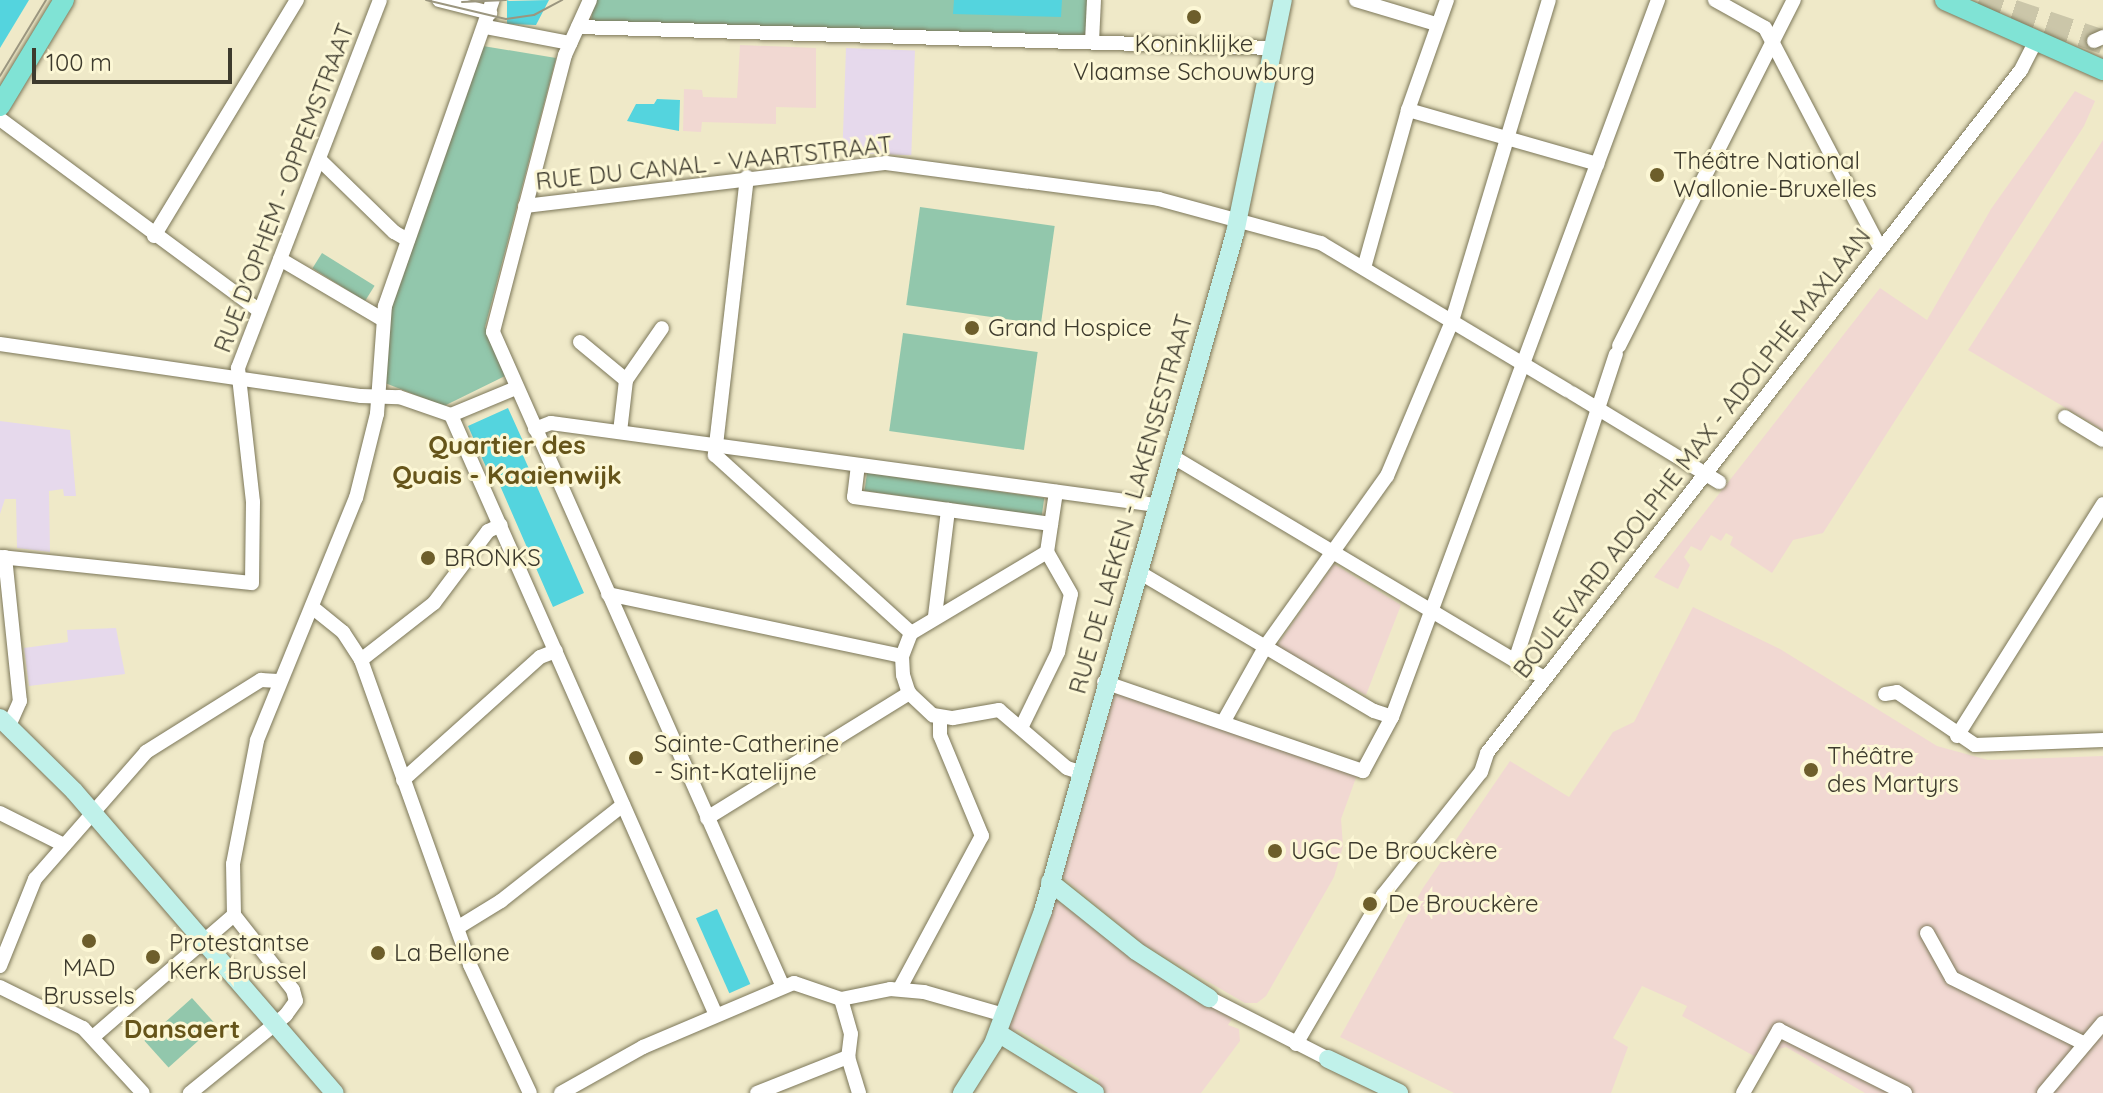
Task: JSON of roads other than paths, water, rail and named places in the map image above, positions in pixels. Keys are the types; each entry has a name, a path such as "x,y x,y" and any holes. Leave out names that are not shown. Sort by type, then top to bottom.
{"main road":[{"path":"0,106 6,84 64,0"},
{"path":"1945,0 2103,70"}],"street":[{"path":"154,236 297,0"},
{"name":"RUE D'OPHEM - OPPEMSTRAAT","path":"3,557 252,583 253,502 237,378 258,310 321,161 380,0"},
{"path":"439,0 490,13 570,43"},
{"path":"590,0 570,43 493,328 516,388 783,987"},
{"path":"1092,42 1094,0"},
{"name":"RUE DE LAEKEN - LAKENSESTRAAT","path":"962,1093 1001,1024 1029,955 1104,682 1238,221 1283,0"},
{"path":"1356,0 1436,24"},
{"path":"1364,268 1408,110 1447,0"},
{"path":"1225,719 1267,644 1336,552 1387,476 1452,321 1490,205 1504,138 1542,35 1549,0"},
{"path":"1104,682 1225,719 1363,771 1392,717 1658,0"},
{"path":"1715,0 1758,20 1880,248"},
{"path":"1515,661 1618,350 1794,0"},
{"path":"190,1093 295,1004 295,993 234,915 233,864 242,805 278,681 356,498 378,396 382,319 490,13"},
{"path":"578,27 1272,48"},
{"name":"BOULEVARD ADOLPHE MAX - ADOLPHE MAXLAAN","path":"1296,1044 1383,895 1444,819 1544,678 1712,478 1880,248 2021,70 2036,41"},
{"path":"1408,110 1597,164"},
{"path":"0,119 154,236 258,310"},
{"path":"321,161 394,232 408,240"},
{"name":"RUE DU CANAL - VAARTSTRAAT","path":"525,206 747,177 906,164 1159,199 1321,243 1712,478"},
{"path":"747,177 713,445 724,464 911,633"},
{"path":"280,259 382,319"},
{"path":"620,432 626,380 662,328"},
{"path":"580,342 626,380"},
{"path":"0,344 406,399 451,415 516,388"},
{"path":"451,415 716,1015"},
{"path":"2065,417 2103,440"},
{"path":"535,429 551,423 1156,505"},
{"path":"1170,455 1544,678"},
{"path":"858,465 854,497 1051,524"},
{"path":"1021,728 1058,652 1071,594 1047,552 1056,492"},
{"path":"1957,736 2103,504"},
{"path":"935,616 948,510"},
{"path":"361,660 434,603 488,531 501,525"},
{"path":"1047,552 911,633 902,656 909,693 940,719 999,710 1079,772"},
{"path":"3,557 20,701 4,722 92,813 335,1093"},
{"path":"1137,571 1267,644 1374,711 1392,717"},
{"path":"608,594 902,656"},
{"path":"312,607 343,632 361,660 457,928 530,1093"},
{"path":"403,780 540,657 556,651"},
{"path":"0,966 35,879 146,752 261,680 278,681"},
{"path":"1885,694 1897,692 1954,728 1957,736 1975,745 2103,740"},
{"path":"707,818 909,693"},
{"path":"900,988 982,836 940,735 940,719"},
{"path":"457,928 501,901 623,805"},
{"path":"0,813 64,845"},
{"path":"1050,882 1136,951 1209,998 1399,1093"},
{"path":"93,1037 234,915"},
{"path":"1927,933 1952,978 2085,1044"},
{"path":"561,1093 716,1015 794,983 841,999 900,988 1001,1024 1095,1093"},
{"path":"0,987 93,1037 143,1093"},
{"path":"841,999 851,1034 848,1057 859,1093"},
{"path":"2044,1093 2103,1023"},
{"path":"1743,1093 1779,1030 1905,1093"},
{"path":"757,1093 848,1057"}],"water":[{"path":"0,0 29,0 0,48"},
{"path":"507,0 549,0 536,25 507,24"},
{"path":"954,0 1062,0 1061,17 953,14"},
{"path":"657,99 680,100 679,131 627,121 636,104 654,104"},
{"path":"508,408 527,450 522,453 584,593 553,607 491,465 486,467 468,426"},
{"path":"717,909 750,984 729,993 696,918"}],"tunnel":[{"path":"1979,0 2103,42"}],"tram line":[{"path":"0,76 46,0"},
{"path":"426,0 506,19 534,15 562,0"},
{"path":"462,2 506,0"}],"place":[{"name":"Koninklijke Vlaamse Schouwburg","path":"1194,17"},
{"name":"Théâtre National Wallonie-Bruxelles","path":"1657,175"},
{"name":"Grand Hospice","path":"972,328"},
{"name":"BRONKS","path":"428,558"},
{"name":"Sainte-Catherine - Sint-Katelijne","path":"636,758"},
{"name":"Théâtre des Martyrs","path":"1811,770"},
{"name":"UGC De Brouckère","path":"1275,851"},
{"name":"De Brouckère","path":"1370,904"},
{"name":"MAD Brussels","path":"89,941"},
{"name":"La Bellone","path":"378,953"},
{"name":"Protestantse Kerk Brussel","path":"153,957"}],"district":[{"name":"Quartier des Quais - Kaaienwijk","path":"507,460"},
{"name":"Dansaert","path":"182,1029"}]}
